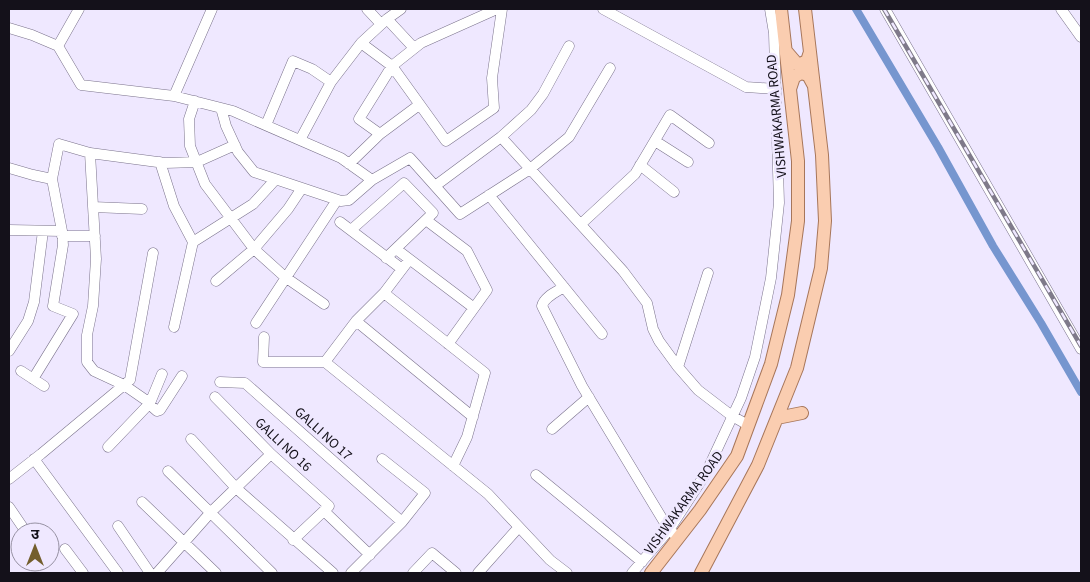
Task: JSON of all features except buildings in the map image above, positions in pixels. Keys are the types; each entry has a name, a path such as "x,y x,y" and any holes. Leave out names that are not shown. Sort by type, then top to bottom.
{"main road":[{"name":"VISHWAKARMA ROAD","path":"651,573 674,534 700,510 737,456 771,364 788,295 798,221 798,161 781,9"},
{"path":"701,573 758,465 797,368 821,268 826,221 822,155 805,9"},
{"path":"786,51 798,65 807,61 810,52"},
{"path":"790,89 794,77 801,73 808,75 814,86"},
{"path":"777,418 802,413"}],"street":[{"path":"58,46 79,9"},
{"path":"174,96 212,9"},
{"path":"367,9 414,48"},
{"path":"300,140 331,82 361,43 401,9"},
{"path":"380,134 359,118 392,66 421,43 496,9"},
{"path":"361,43 392,66 446,141 494,108 492,78 502,9"},
{"path":"603,9 746,87 776,89"},
{"path":"632,573 674,534 706,473 741,398 755,357 771,278 779,203 774,33 770,9"},
{"path":"885,9 1081,349"},
{"path":"1061,9 1081,37"},
{"path":"9,28 32,34 58,46 81,85 174,96 233,111 341,158 372,180"},
{"path":"435,186 501,137 531,110 543,94 569,46"},
{"path":"266,125 294,61 312,69 331,82"},
{"path":"221,108 234,145 254,172 337,200 349,200 372,180 410,158 460,214 530,169 569,137 610,68"},
{"path":"195,101 189,119 190,146 204,184 254,250 285,277 324,304"},
{"path":"349,164 380,134 419,105"},
{"path":"580,224 635,174 670,115 709,143"},
{"path":"501,137 624,271 647,302 653,329 659,342 678,367 698,390 732,416 748,425"},
{"path":"655,141 688,162"},
{"path":"33,379 73,314 53,306 62,245 62,234 52,179 58,144 90,152 160,162 196,162 234,145"},
{"path":"90,152 96,259 92,306 87,335 87,362 94,371 124,385 157,411 160,410 182,376"},
{"path":"160,162 174,206 193,242 174,327"},
{"path":"640,165 674,192"},
{"path":"9,168 52,179"},
{"path":"193,242 253,204 275,180"},
{"path":"351,230 404,183 433,213 386,258"},
{"path":"216,281 254,250 288,209 302,188"},
{"path":"489,195 602,334"},
{"path":"256,323 337,200"},
{"path":"93,207 142,209"},
{"path":"426,220 467,251 487,290 448,344"},
{"path":"340,222 402,270"},
{"path":"9,230 94,236"},
{"path":"9,351 28,321 34,302 43,231"},
{"path":"396,249 474,308"},
{"path":"9,478 130,380 154,253"},
{"path":"325,362 356,321 384,293 409,260"},
{"path":"678,367 708,273"},
{"path":"564,287 546,299 542,306 589,397 674,534"},
{"path":"384,293 485,373 467,437 453,466"},
{"path":"356,321 472,417"},
{"path":"264,337 262,362 325,362 488,494 550,560 567,573"},
{"path":"21,370 44,386"},
{"path":"108,447 149,404 162,374"},
{"name":"GALLI NO 17","path":"220,382 245,383 402,522"},
{"name":"GALLI NO 16","path":"215,397 272,454 329,506 324,511"},
{"path":"552,429 589,397"},
{"path":"191,439 236,488 333,573"},
{"path":"156,573 211,512 272,454"},
{"path":"34,459 118,573"},
{"path":"351,573 402,522 425,493 382,459"},
{"path":"168,471 272,573"},
{"path":"536,475 642,562"},
{"path":"142,502 216,573"},
{"path":"9,506 19,522"},
{"path":"294,540 324,511 370,555"},
{"path":"118,526 150,573"},
{"path":"478,573 519,527"},
{"path":"65,549 83,573"},
{"path":"413,573 432,553 456,573"}],"waterway":[{"path":"856,9 938,147 993,246 1081,392"}],"railway":[{"path":"884,9 1081,346"}]}
